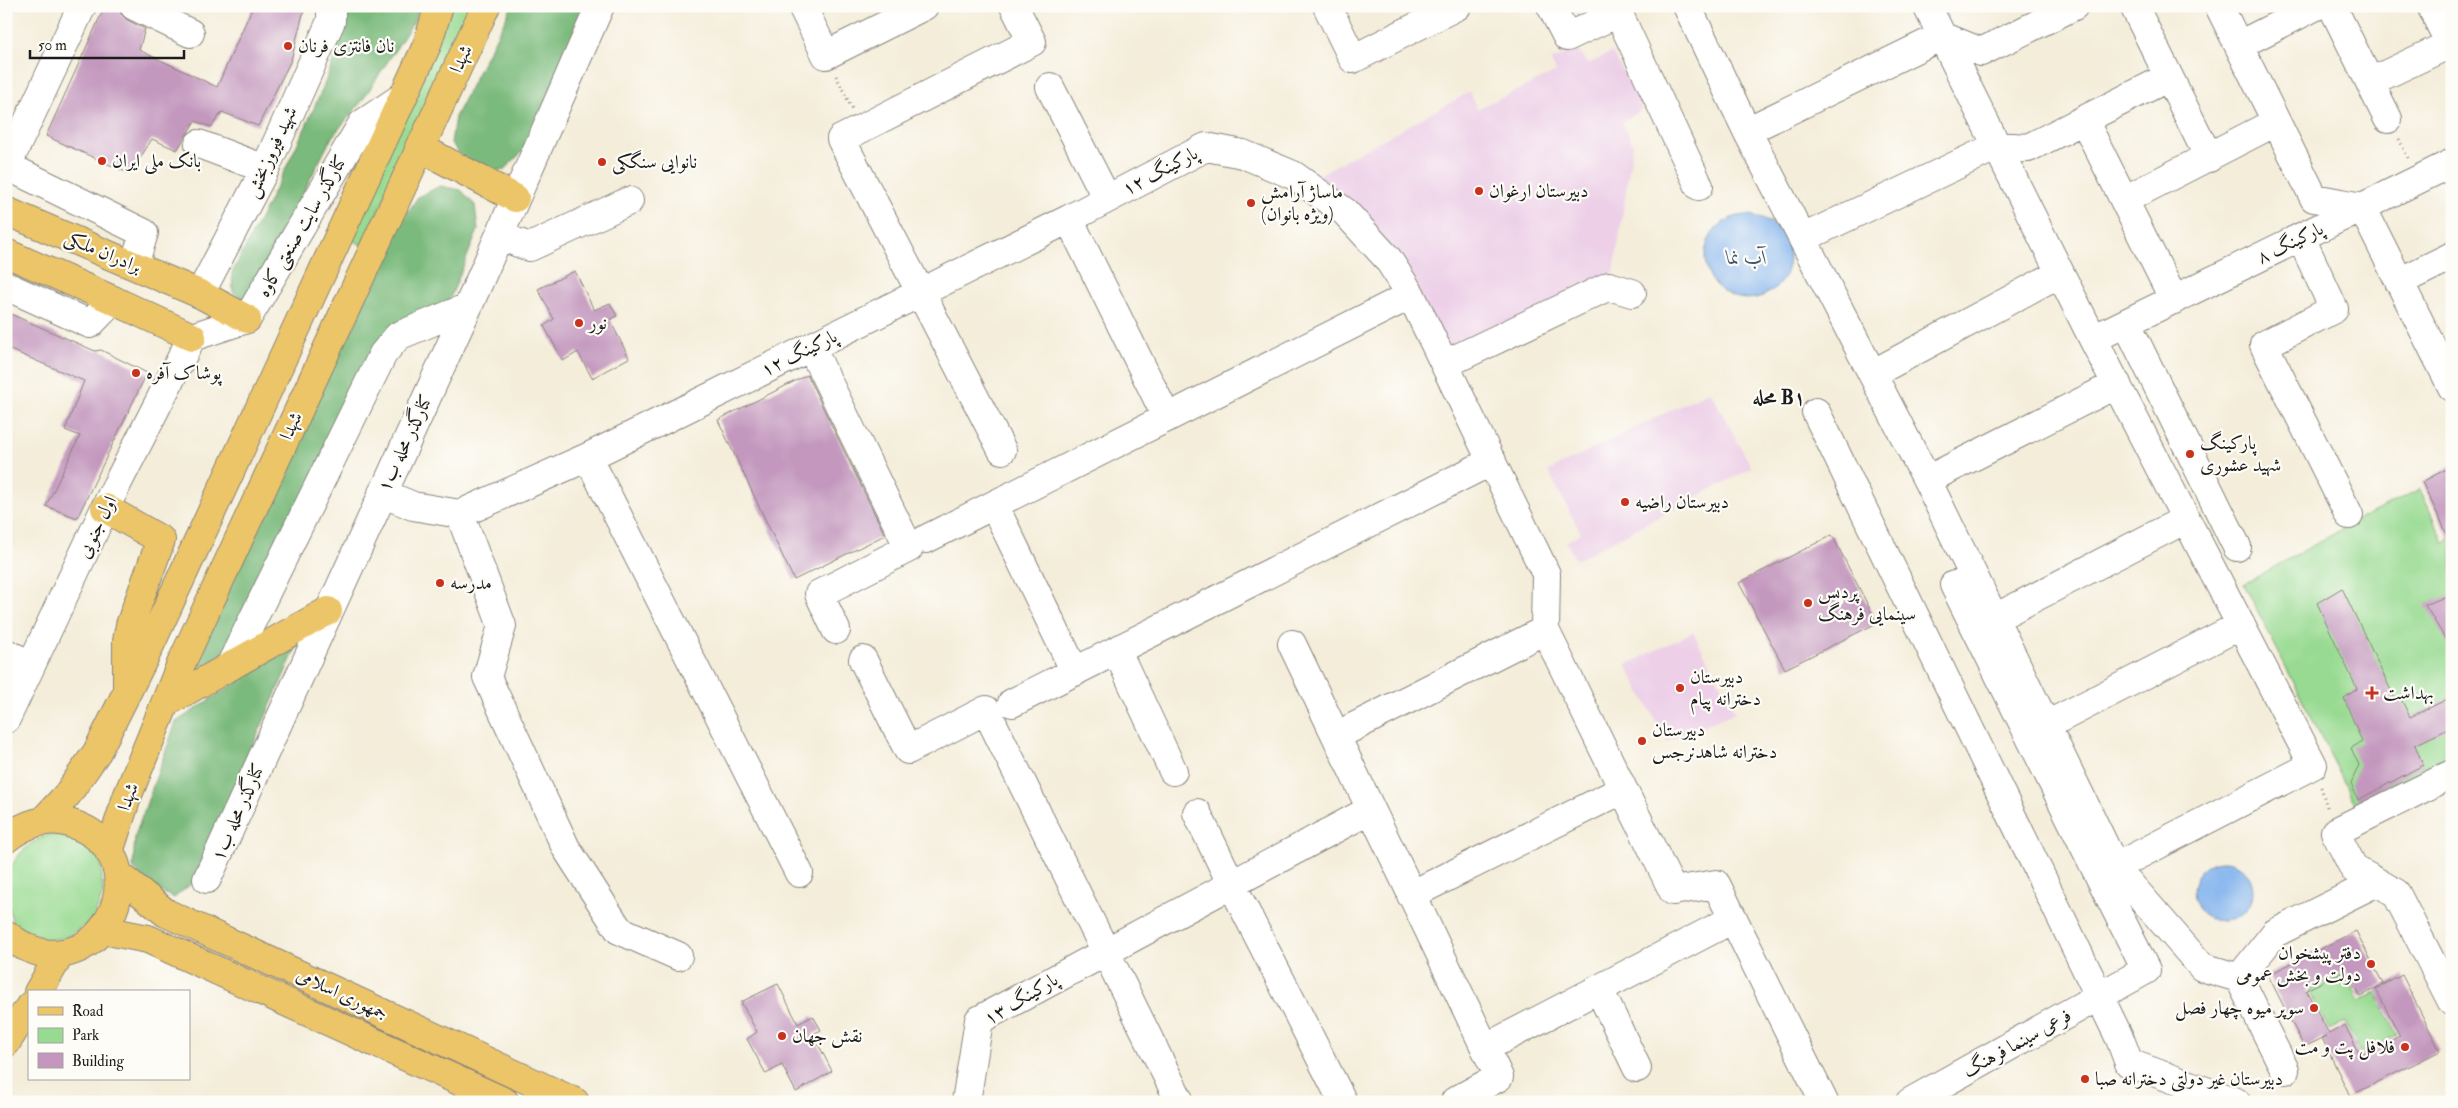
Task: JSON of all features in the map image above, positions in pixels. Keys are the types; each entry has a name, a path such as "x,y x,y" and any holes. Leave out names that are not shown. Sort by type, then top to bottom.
{"main road":[{"name":"شهدا","path":"43,821 67,795 97,752 127,691 427,44 440,6"},
{"name":"شهدا","path":"103,930 114,914 119,894 113,863 128,797 181,664 486,6"},
{"path":"419,147 515,198"},
{"name":"برادران ملکی","path":"6,211 200,294 247,319"},
{"name":"برادران ملکی","path":"6,253 192,337"},
{"path":"105,508 161,540 130,625 127,642 127,691"},
{"path":"166,703 328,611"},
{"path":"6,839 24,826 43,821"},
{"name":"جمهوری اسلامی","path":"43,821 62,821 81,826 96,837 113,863 166,913 575,1102"},
{"path":"6,934 20,945 40,952 61,953 84,945 103,930"},
{"name":"جمهوری اسلامی","path":"103,930 148,939 505,1102"},
{"path":"39,990 61,953"},
{"path":"6,1043 28,1009"}],"street":[{"path":"82,6 7,167 144,233 134,265"},
{"path":"134,6 190,34"},
{"name":"شهید فیروزبخش","path":"200,294 265,169 332,21 331,6"},
{"name":"کنارگذر محله ب۱","path":"208,879 328,611 468,307 600,6"},
{"path":"802,6 826,55 924,6"},
{"path":"1002,450 841,139 1032,42 1014,6"},
{"path":"1327,6 1353,59 1458,6"},
{"path":"1551,6 1567,38 1617,10 1700,186"},
{"path":"1687,6 1747,131 1874,373 2115,867 2202,967 2239,978 2285,1070"},
{"path":"1927,6 2093,339 2313,765 2115,867"},
{"path":"1747,131 1942,36 1981,52 2074,6"},
{"path":"2134,6 2209,158"},
{"path":"2219,6 2314,198 2362,207 2452,387"},
{"path":"2238,45 2316,6"},
{"path":"2332,6 2388,119"},
{"path":"2370,82 2451,44 2431,6"},
{"path":"1802,238 1997,146 2028,148 2169,77"},
{"path":"1050,87 1107,199"},
{"name":"کنارگذر سایت صنعتی کاوه","path":"192,337 247,319 362,124 401,98"},
{"path":"2084,120 2174,300"},
{"path":"2124,200 2276,122"},
{"path":"199,144 265,169"},
{"name":"پارکینگ ۱۲","path":"460,514 588,457 1069,219 1206,147 1243,154 1293,175 1345,212 1388,259 1412,295"},
{"name":"پارکینگ ۸","path":"2093,339 2452,163"},
{"path":"499,236 530,248 629,202"},
{"path":"1069,219 1167,418"},
{"path":"2301,238 2334,309 2264,345 2349,515"},
{"path":"2399,282 2452,256"},
{"path":"1874,373 2060,273"},
{"path":"6,286 90,324 113,300"},
{"path":"1445,364 1609,286 1632,293"},
{"path":"926,539 1412,295 1546,574 1545,630 1672,891 1716,884 1824,1102"},
{"path":"230,666 383,354 398,336 468,307"},
{"path":"2127,324 2237,547"},
{"name":"اول جنوبی","path":"6,719 105,508 192,337"},
{"path":"810,347 909,548 819,594 836,630"},
{"path":"1927,480 2117,384"},
{"path":"1816,412 2098,998 2120,1039 2129,1063 2236,1102"},
{"path":"588,457 799,873"},
{"path":"1012,703 1492,461"},
{"path":"382,493 413,506 460,514 502,626 487,677 566,848 619,930 678,956"},
{"path":"994,505 1074,672"},
{"path":"1995,618 2186,519"},
{"name":"فرعی سینما فرهنگ","path":"1910,1102 2146,970 1954,585"},
{"path":"2047,725 2241,625"},
{"path":"1336,736 1545,630"},
{"path":"1292,644 1370,810 1500,1077 1454,1101"},
{"path":"1117,651 1173,770"},
{"path":"6,653 31,665"},
{"path":"863,660 908,750 986,710 1180,1102"},
{"path":"2452,774 2335,832 2354,869 2396,893 2452,1002"},
{"path":"1411,895 1622,790"},
{"path":"1106,950 1370,810"},
{"path":"1197,812 1231,883 1343,1102"},
{"path":"2239,978 2275,933 2376,882"},
{"path":"1485,1048 1733,919"},
{"name":"پارکینگ ۱۳","path":"966,1102 979,1020 1106,950"},
{"path":"1599,989 1637,1068"}],"path":[{"path":"826,55 861,129"},
{"path":"2388,119 2419,179"},
{"path":"2313,765 2335,832"}],"shaded area":[{"name":"دبیرستان ارغوان","path":"1576,48 1588,64 1612,52 1643,109 1622,122 1633,144 1614,273 1452,349 1313,178 1470,92 1477,109 1556,72 1551,61"},
{"name":"دبیرستان راضیه","path":"1710,391 1752,468 1576,560 1566,542 1581,533 1548,471"},
{"name":"دبیرستان دخترانه پیام","path":"1693,632 1735,712 1667,742 1626,665"}],"green space":[{"path":"343,6 419,6 416,18 362,101 332,137 261,273 243,299 233,292 232,273 288,163 325,83 340,37"},
{"path":"450,6 474,6 362,245 348,238"},
{"path":"512,6 593,6 526,148 504,170 479,168 467,161 451,143 455,117"},
{"path":"440,186 461,190 475,205 478,230 445,311 392,329 230,648 184,681 400,223 418,197"},
{"path":"2420,489 2444,543 2452,539 2452,758 2356,806 2244,584 2360,519"},
{"path":"299,641 192,883 174,898 151,887 133,868 135,836 176,722"},
{"path":"70,833 88,845 101,863 103,894 93,919 66,938 45,940 14,925 7,899 9,874 13,863 20,853 30,844 53,834"},
{"path":"2345,973 2359,1001 2376,992 2397,1035 2361,1053 2345,1022 2329,1030 2309,990"}],"water":[{"name":"آب نما","path":"1747,215 1763,218 1777,227 1786,241 1789,257 1786,273 1777,287 1763,296 1747,299 1731,296 1717,287 1708,273 1705,257 1708,241 1717,227 1731,218"},
{"path":"2217,861 2229,861 2240,866 2248,874 2253,885 2251,903 2240,916 2229,921 2217,921 2206,916 2198,908 2193,897 2193,885 2198,874 2206,866"}],"building":[{"path":"105,6 119,6 121,14 127,20 145,29 139,50 217,87 253,6 305,6 291,60 258,126 222,112 211,127 195,121 177,150 152,139 130,174 46,136"},
{"name":"نور","path":"575,271 594,310 610,303 617,316 610,320 629,358 592,378 578,352 563,361 544,326 554,319 538,289"},
{"path":"6,312 95,351 101,350 147,373 77,518 46,506 80,436 65,430 84,381 6,348"},
{"path":"807,375 885,535 794,580 718,420"},
{"path":"2452,466 2452,544 2422,482"},
{"name":"پردیس سینمایی فرهنگ","path":"1832,535 1877,623 1785,669 1739,583"},
{"name":"بهداشت","path":"2342,588 2396,701 2401,699 2410,717 2452,697 2452,727 2415,745 2423,765 2358,800 2351,783 2359,765 2351,748 2362,742 2344,698 2357,689 2317,603"},
{"name":"بهداشت","path":"2452,594 2452,650 2425,605"},
{"path":"2356,931 2383,984 2360,997 2346,970 2306,990 2329,1034 2345,1025 2360,1056 2400,1036 2376,989 2402,975 2440,1051 2350,1096 2322,1038 2304,1047 2268,975"},
{"name":"نقش جهان","path":"778,984 798,1024 813,1016 821,1030 813,1034 832,1071 796,1092 782,1065 766,1074 747,1039 757,1032 741,1002"}],"place":[{"name":"نان فانتزی فرنان","path":"288,46"},
{"name":"بانک ملی ایران","path":"102,161"},
{"name":"نانوایی سنگکی","path":"602,162"},
{"name":"دبیرستان ارغوان","path":"1479,191"},
{"name":"ماساژ آرامش (ویژه بانوان)","path":"1251,203"},
{"name":"نور","path":"579,323"},
{"name":"پوشاک آفره","path":"136,373"},
{"name":"پارکینگ شهید عشوری","path":"2190,454"},
{"name":"دبیرستان راضیه","path":"1625,502"},
{"name":"مدرسه","path":"440,583"},
{"name":"پردیس سینمایی فرهنگ","path":"1808,603"},
{"name":"دبیرستان دخترانه پیام","path":"1680,688"},
{"name":"بهداشت","path":"2372,693"},
{"name":"دبیرستان دخترانه شاهدنرجس","path":"1642,741"},
{"name":"دفتر پیشخوان دولت و بخش عمومی","path":"2371,964"},
{"name":"سوپر میوه چهار فصل","path":"2314,1008"},
{"name":"نقش جهان","path":"782,1036"},
{"name":"فلافل پت و مت","path":"2405,1047"},
{"name":"دبیرستان غیر دولتی دخترانه صبا","path":"2085,1079"}],"district":[{"name":"محله B۱","path":"1779,397"}]}
